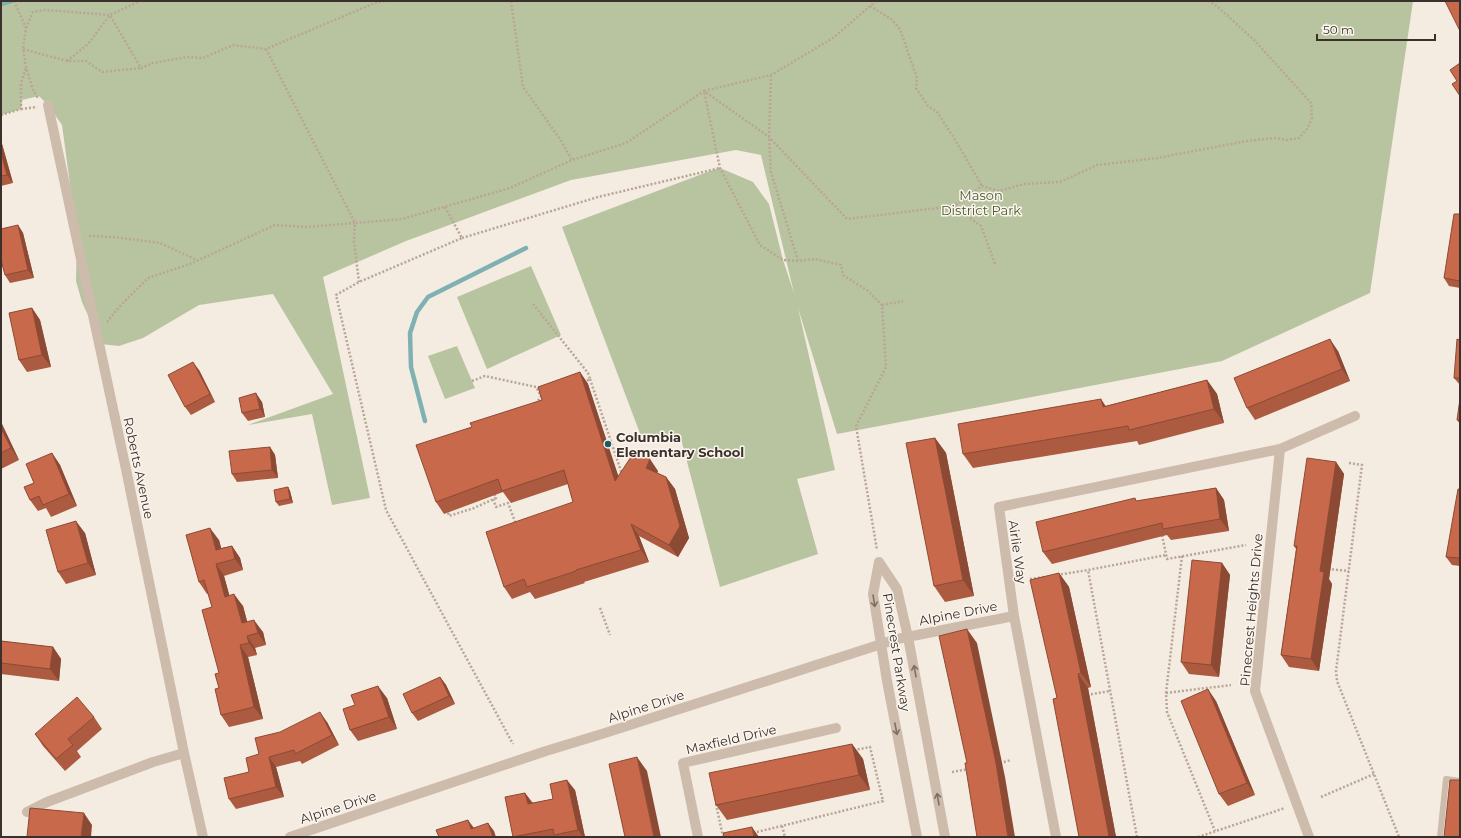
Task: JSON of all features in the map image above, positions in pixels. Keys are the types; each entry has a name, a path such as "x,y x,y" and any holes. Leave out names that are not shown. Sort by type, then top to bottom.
{"street":[{"name":"Roberts Avenue","path":"48,105 77,236 184,753 203,837"},
{"path":"1280,448 1355,416"},
{"name":"Airlie Way","path":"1056,837 1014,616 999,507 1280,448"},
{"name":"Pinecrest Heights Drive","path":"1280,448 1255,691 1309,837"},
{"name":"Pinecrest Parkway","path":"879,562 897,589 908,637 945,837"},
{"name":"Pinecrest Parkway","path":"879,562 873,594 916,837"},
{"name":"Alpine Drive","path":"290,837 532,755 881,644 908,637 1014,616"},
{"name":"Maxfield Drive","path":"698,837 683,763 836,728"},
{"path":"27,812 54,799 153,762 184,753"}],"lane":[{"path":"1440,837 1446,779 1460,781"}],"path":[{"path":"14,1 26,28"},
{"path":"66,61 88,44 110,15 140,1"},
{"path":"23,49 66,61 86,62 102,72 141,68 153,63 175,59 188,57 203,58 233,45 266,49 375,3 385,1"},
{"path":"511,1 523,87 560,138 572,160"},
{"path":"97,335 122,305 148,278 197,260 275,225 306,227 402,219 510,188 572,160 626,143 704,90 771,75 833,38 876,1"},
{"path":"870,6 891,19 900,29 917,78 916,88 928,106 937,112 982,186 999,191 1024,184 1060,182 1097,165 1157,158 1247,141 1275,138 1287,140 1298,138 1307,129 1312,118 1311,103 1255,41 1218,7 1209,1"},
{"path":"48,105 43,106 33,90 26,67 23,49 26,28 33,12 45,10 110,15"},
{"path":"110,15 141,68"},
{"path":"266,49 355,223 354,241 359,282"},
{"path":"22,109 21,84 26,67"},
{"path":"771,75 769,137 771,172 798,261"},
{"path":"704,90 769,137 847,219 954,206 982,186"},
{"path":"704,90 720,168 760,245 783,260 798,261 815,259 841,265 843,275 868,291 882,304 886,367 856,426 879,562"},
{"path":"1,115 22,109 37,107"},
{"path":"513,744 386,510 336,294 359,282 462,238 598,197 720,168"},
{"path":"954,206 981,226 995,264"},
{"path":"445,207 462,238"},
{"path":"77,236 114,237 160,243 197,260"},
{"path":"882,304 902,301"},
{"path":"533,304 588,373 624,480"},
{"path":"472,381 485,376 536,387 541,396"},
{"path":"583,382 590,379"},
{"path":"535,405 541,396 548,394"},
{"path":"1349,463 1362,465 1336,671 1337,681 1399,837"},
{"path":"447,509 449,516 496,498 494,490"},
{"path":"493,499 496,507 508,503 516,524"},
{"path":"1161,534 1167,559 1246,545"},
{"path":"1052,576 1166,555"},
{"path":"1182,556 1166,693 1167,712 1215,831"},
{"path":"1328,569 1349,571"},
{"path":"1088,570 1137,837"},
{"path":"1030,579 1044,577"},
{"path":"600,608 610,635"},
{"path":"1166,693 1230,685"},
{"path":"1081,696 1110,691"},
{"path":"752,833 883,801 870,747 848,752"},
{"path":"996,763 1011,760"},
{"path":"952,772 974,768"},
{"path":"1321,796 1374,774"},
{"path":"716,802 723,837"},
{"path":"1198,837 1286,808"},
{"path":"782,826 785,837"}],"green space":[{"name":"Mason District Park","path":"1,1 1413,1 1370,293 1222,361 837,434 798,308 835,470 797,479 818,554 720,587 680,435 641,436 562,227 720,168 753,182 769,204 783,260 794,293 761,155 736,150 571,180 406,241 323,277 370,498 332,505 312,414 248,425 333,394 273,294 199,305 143,338 119,346 101,344 82,302 76,281 77,236 62,125 48,105 39,96 22,100 21,109 1,115"},
{"path":"531,266 561,335 487,369 457,297"},
{"path":"457,346 475,388 445,399 428,356"}],"building":[{"path":"1445,1 1460,1 1460,31"},
{"path":"1460,63 1460,96 1452,84 1457,81 1450,70"},
{"path":"1,152 7,175 1,176"},
{"path":"1454,214 1460,214 1460,281 1444,278"},
{"path":"18,225 28,270 5,275 1,260 1,229"},
{"path":"32,308 42,355 19,360 9,313"},
{"path":"1330,339 1342,369 1247,408 1234,378"},
{"path":"1457,339 1460,340 1460,378 1454,378"},
{"path":"193,362 210,394 185,407 168,375"},
{"path":"580,372 615,481 635,451 650,459 646,468 666,477 680,526 669,545 631,524 641,550 527,587 524,579 504,587 486,532 573,502 564,470 502,491 498,479 436,502 416,445 472,427 470,423 542,400 538,387"},
{"path":"1207,380 1214,409 1129,430 1128,426 963,454 958,424 1101,399 1103,407"},
{"path":"256,393 260,409 242,413 239,398"},
{"path":"1460,399 1460,420 1457,420"},
{"path":"1,428 11,448 1,453"},
{"path":"935,438 963,580 934,586 906,443"},
{"path":"270,447 272,470 232,474 229,451"},
{"path":"52,453 69,494 43,505 39,496 30,500 24,487 34,483 26,464"},
{"path":"1307,458 1336,462 1320,571 1324,572 1311,659 1281,655 1297,546 1294,546"},
{"path":"288,487 290,499 276,502 274,490"},
{"path":"1216,488 1220,519 1163,529 1162,523 1043,552 1036,522 1135,498 1136,501"},
{"path":"1458,489 1460,489 1460,558 1446,557"},
{"path":"76,521 88,563 58,572 46,530"},
{"path":"210,528 216,550 232,546 235,559 216,564 225,597 234,594 242,623 254,620 258,633 247,636 249,643 240,645 254,707 221,715 215,689 219,688 215,674 219,673 202,610 212,607 204,580 199,582 186,535"},
{"path":"1192,560 1222,563 1211,665 1181,662"},
{"path":"1059,573 1081,673 1078,674 1109,836 1106,837 1079,837 1053,699 1057,698 1030,580"},
{"path":"967,629 996,763 1008,837 977,837 965,763 967,763 939,636"},
{"path":"1,641 53,647 50,669 1,663"},
{"path":"440,677 449,696 412,713 403,694"},
{"path":"378,686 389,717 350,730 343,709 355,705 351,695"},
{"path":"1208,689 1247,783 1219,794 1181,701"},
{"path":"77,697 94,717 68,739 73,745 56,759 35,734"},
{"path":"320,712 332,735 295,754 294,750 269,757 276,787 229,799 224,778 249,772 246,758 259,754 255,738 280,732"},
{"path":"852,744 859,775 716,805 709,773"},
{"path":"637,757 654,837 625,837 609,764"},
{"path":"567,780 578,830 554,835 553,829 513,837 505,797 525,793 528,804 553,799 550,784"},
{"path":"1450,780 1460,780 1460,837 1444,837"},
{"path":"30,808 84,813 81,837 27,837"},
{"path":"468,820 471,829 488,823 493,837 439,837 436,830"},
{"path":"752,827 754,837 724,837 723,833"}],"waterway":[{"path":"1,4 11,1"},
{"path":"425,421 411,367 410,333 417,312 428,297 526,248"}],"place":[{"name":"Columbia Elementary School","path":"608,444"}]}
